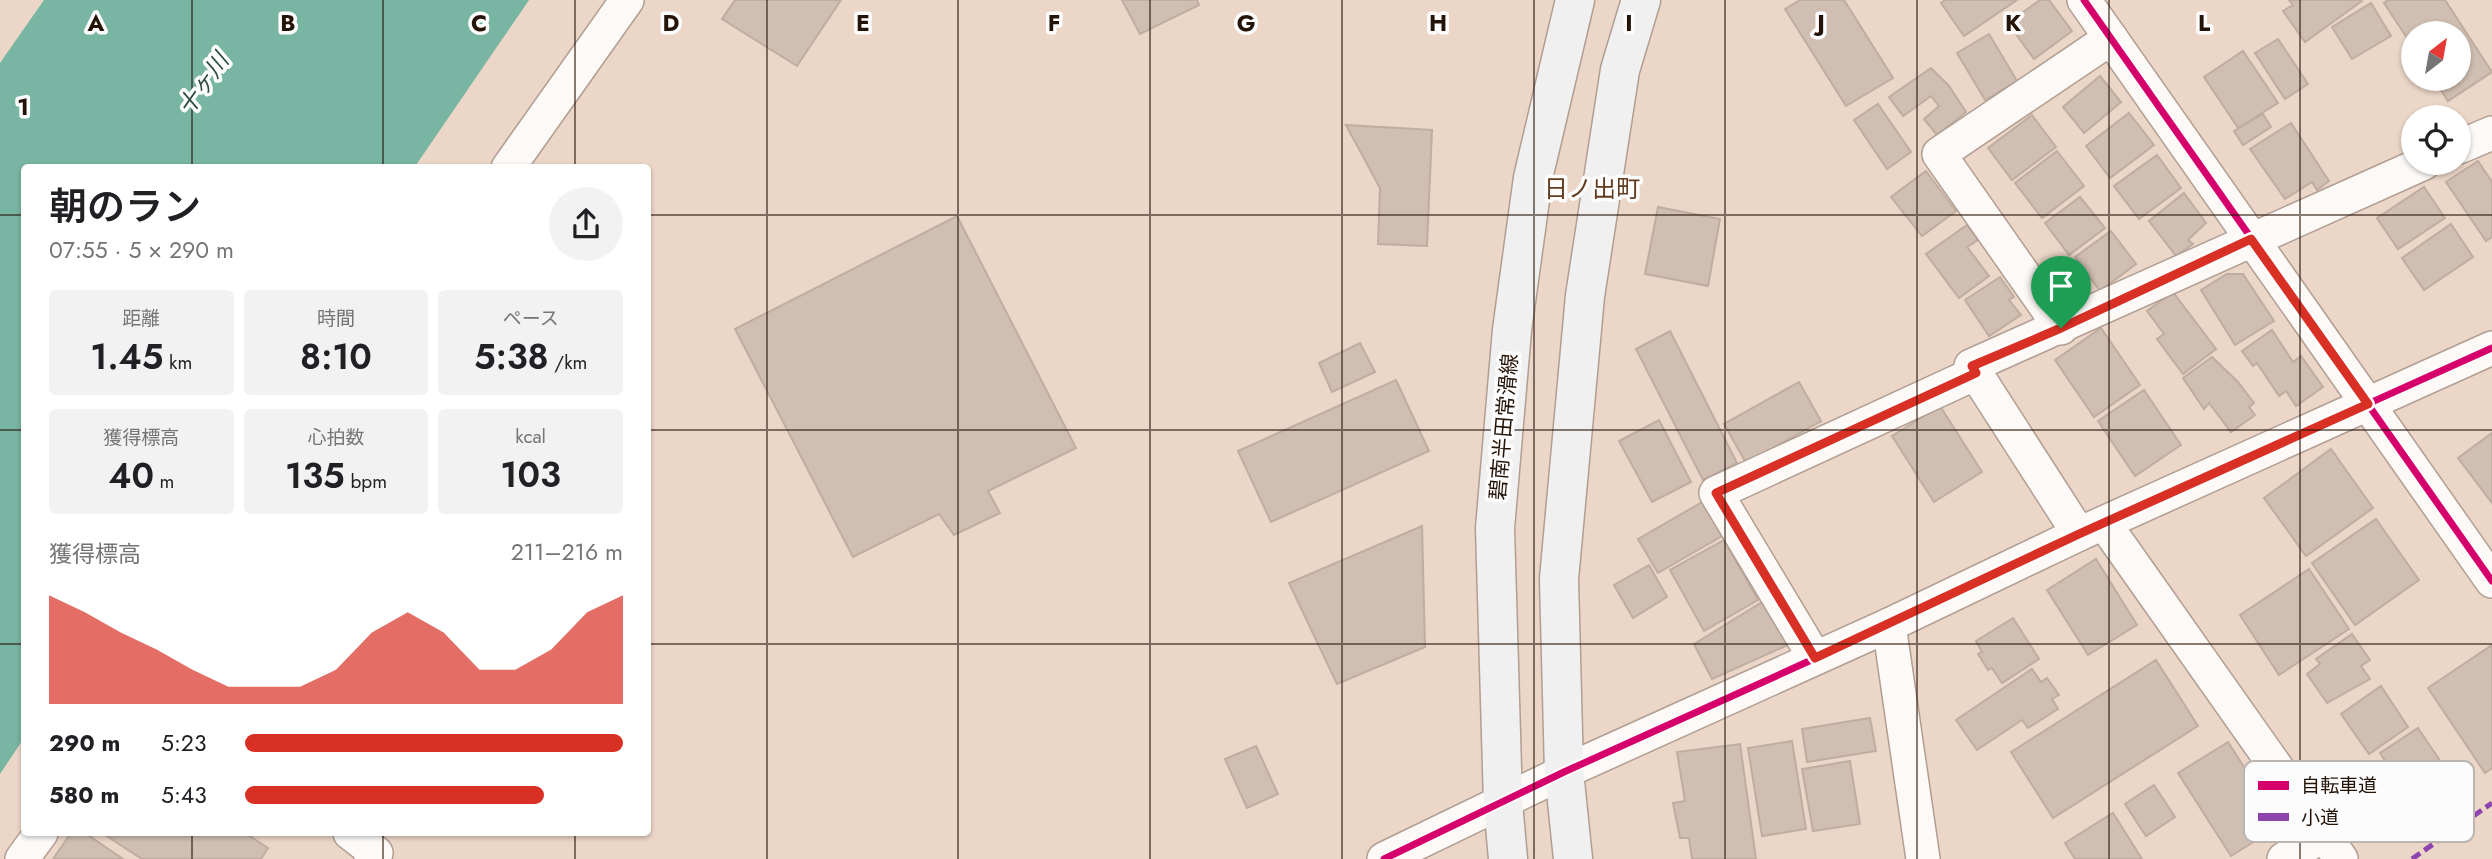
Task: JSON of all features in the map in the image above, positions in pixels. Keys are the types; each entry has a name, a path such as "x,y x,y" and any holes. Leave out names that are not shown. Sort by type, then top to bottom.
{"main road":[{"name":"碧南半田常滑線","path":"1508,859 1503,803 1495,528 1512,330 1533,178 1575,0"},
{"path":"1573,859 1564,772 1559,579 1585,296 1620,70 1640,0"}],"street":[{"path":"511,164 626,0"},
{"path":"2084,0 2492,581"},
{"path":"2061,328 1939,154 2111,38"},
{"path":"2471,142 2492,133"},
{"path":"2267,761 1972,366 2401,173"},
{"path":"1384,859 1564,772 2492,348"},
{"path":"1815,658 1716,493 1976,373"},
{"path":"1889,625 1923,859"},
{"path":"22,859 39,836"},
{"path":"354,836 376,853 372,859"},
{"path":"2284,859 2332,847"}],"water":[{"name":"十ヶ川","path":"44,0 529,0 417,164 21,164 21,742 0,774 0,63"}],"building":[{"path":"735,0 841,0 797,66 722,19"},
{"path":"1122,0 1197,0 1199,5 1140,34"},
{"path":"1800,0 1844,0 1893,78 1846,106 1785,9"},
{"path":"1945,0 2017,0 1964,36 1941,3"},
{"path":"2040,0 2049,0 2072,31 2034,59 2008,23"},
{"path":"2289,0 2362,1 2305,42 2283,11 2293,5"},
{"path":"2388,0 2445,0 2459,21 2401,21 2401,29 2384,3"},
{"path":"2371,3 2391,36 2352,59 2332,27"},
{"path":"1989,34 2017,81 1985,100 1957,53"},
{"path":"2278,39 2308,84 2285,99 2255,53"},
{"path":"2471,40 2492,72 2471,86"},
{"path":"2243,51 2278,103 2238,128 2204,77"},
{"path":"1931,68 1949,86 1966,112 1937,135 1924,119 1939,106 1931,96 1903,116 1889,97"},
{"path":"2100,76 2121,102 2084,133 2063,107"},
{"path":"2442,91 2463,91 2448,101"},
{"path":"1878,104 1911,152 1887,169 1854,120"},
{"path":"2129,113 2154,145 2110,178 2086,146"},
{"path":"2263,114 2271,127 2243,145 2234,131"},
{"path":"2032,115 2056,147 2012,180 1988,148"},
{"path":"2291,123 2329,181 2317,190 2312,182 2285,199 2250,149"},
{"path":"1346,125 1432,130 1427,246 1378,244 1380,188"},
{"path":"2057,151 2084,186 2042,218 2015,183"},
{"path":"2157,155 2181,188 2139,219 2114,186"},
{"path":"2478,161 2492,182 2492,237 2486,241 2446,182 2457,175 2471,175 2471,166"},
{"path":"1926,171 1956,211 1922,236 1891,197"},
{"path":"2424,187 2445,218 2398,249 2377,218"},
{"path":"2184,193 2206,223 2188,240 2193,244 2176,256 2149,221"},
{"path":"2080,197 2105,228 2069,255 2045,223"},
{"path":"1658,207 1720,219 1708,286 1645,274"},
{"path":"957,216 1076,448 988,491 1000,513 954,535 939,514 853,557 735,329"},
{"path":"2451,224 2473,257 2424,290 2402,258"},
{"path":"1967,225 1978,240 1967,247 1989,276 1959,298 1926,254"},
{"path":"2111,231 2136,264 2100,291 2075,257"},
{"path":"2227,274 2243,274 2274,321 2235,345 2201,290"},
{"path":"2000,277 2014,297 2009,300 2021,315 1989,336 1965,300"},
{"path":"2173,292 2216,349 2183,374 2157,339 2164,334 2147,311"},
{"path":"2101,328 2140,385 2094,417 2055,360"},
{"path":"2272,330 2293,362 2301,356 2323,387 2296,406 2286,391 2279,396 2257,363 2253,366 2242,351"},
{"path":"1670,331 1737,463 1703,480 1636,349"},
{"path":"1360,343 1375,372 1332,392 1319,363"},
{"path":"2212,357 2238,382 2254,403 2249,407 2255,415 2231,432 2209,403 2204,409 2183,378"},
{"path":"1396,380 1429,451 1271,522 1238,451"},
{"path":"1799,382 1821,421 1746,463 1724,424"},
{"path":"2144,390 2181,445 2135,476 2098,421"},
{"path":"1940,406 1982,472 1934,502 1892,436"},
{"path":"1659,420 1691,482 1652,502 1619,441"},
{"path":"2492,433 2492,503 2458,458"},
{"path":"2331,449 2373,508 2306,556 2264,498"},
{"path":"1704,501 1724,535 1658,573 1638,539"},
{"path":"2376,519 2419,580 2355,625 2312,563"},
{"path":"1422,526 1425,647 1337,684 1289,583"},
{"path":"1724,540 1758,600 1704,631 1670,570"},
{"path":"2096,559 2137,625 2088,655 2047,590"},
{"path":"1649,565 1667,597 1633,618 1614,585"},
{"path":"2309,569 2349,629 2279,675 2240,615"},
{"path":"1764,601 1790,644 1712,679 1694,644"},
{"path":"2013,618 2039,659 2002,683 1992,668 1988,670 1978,654 1982,652 1976,641"},
{"path":"2352,634 2370,660 2361,666 2370,679 2327,703 2307,674 2320,664 2316,659"},
{"path":"2492,645 2492,768 2485,773 2428,688"},
{"path":"2156,660 2198,726 2053,818 2011,752"},
{"path":"2032,669 2041,682 2047,678 2059,695 2052,699 2058,709 2028,728 2022,720 1977,750 1956,720"},
{"path":"2381,686 2408,727 2369,754 2341,714"},
{"path":"1870,718 1876,751 1807,762 1802,729"},
{"path":"2418,728 2440,761 2385,761 2380,753"},
{"path":"1792,741 1806,829 1762,836 1748,748"},
{"path":"2228,742 2244,767 2244,842 2254,842 2231,856 2178,773"},
{"path":"1740,744 1756,859 1692,859 1689,838 1680,838 1673,803 1685,801 1677,752"},
{"path":"1256,746 1278,794 1247,808 1225,759"},
{"path":"1850,761 1860,824 1813,831 1802,769"},
{"path":"2154,785 2175,817 2146,836 2125,804"},
{"path":"2113,813 2142,859 2075,859 2065,843"},
{"path":"69,836 89,836 123,859 53,859"},
{"path":"107,836 250,836 268,848 261,859 142,859"}],"marked path":[{"path":"2474,816 2492,803"},
{"path":"2412,859 2436,842"}],"cycle path":[{"path":"2084,0 2492,581"},
{"path":"1384,859 1564,772 1889,625 2079,534 2492,348"},
{"path":"1815,658 1716,493 1976,373"}],"district":[{"name":"日ノ出町","path":"1592,188"}],"route":[{"path":"2251,239 2368,404 2079,534 1815,658 1716,493 1976,373 1972,366 2061,328 2251,239"}]}
